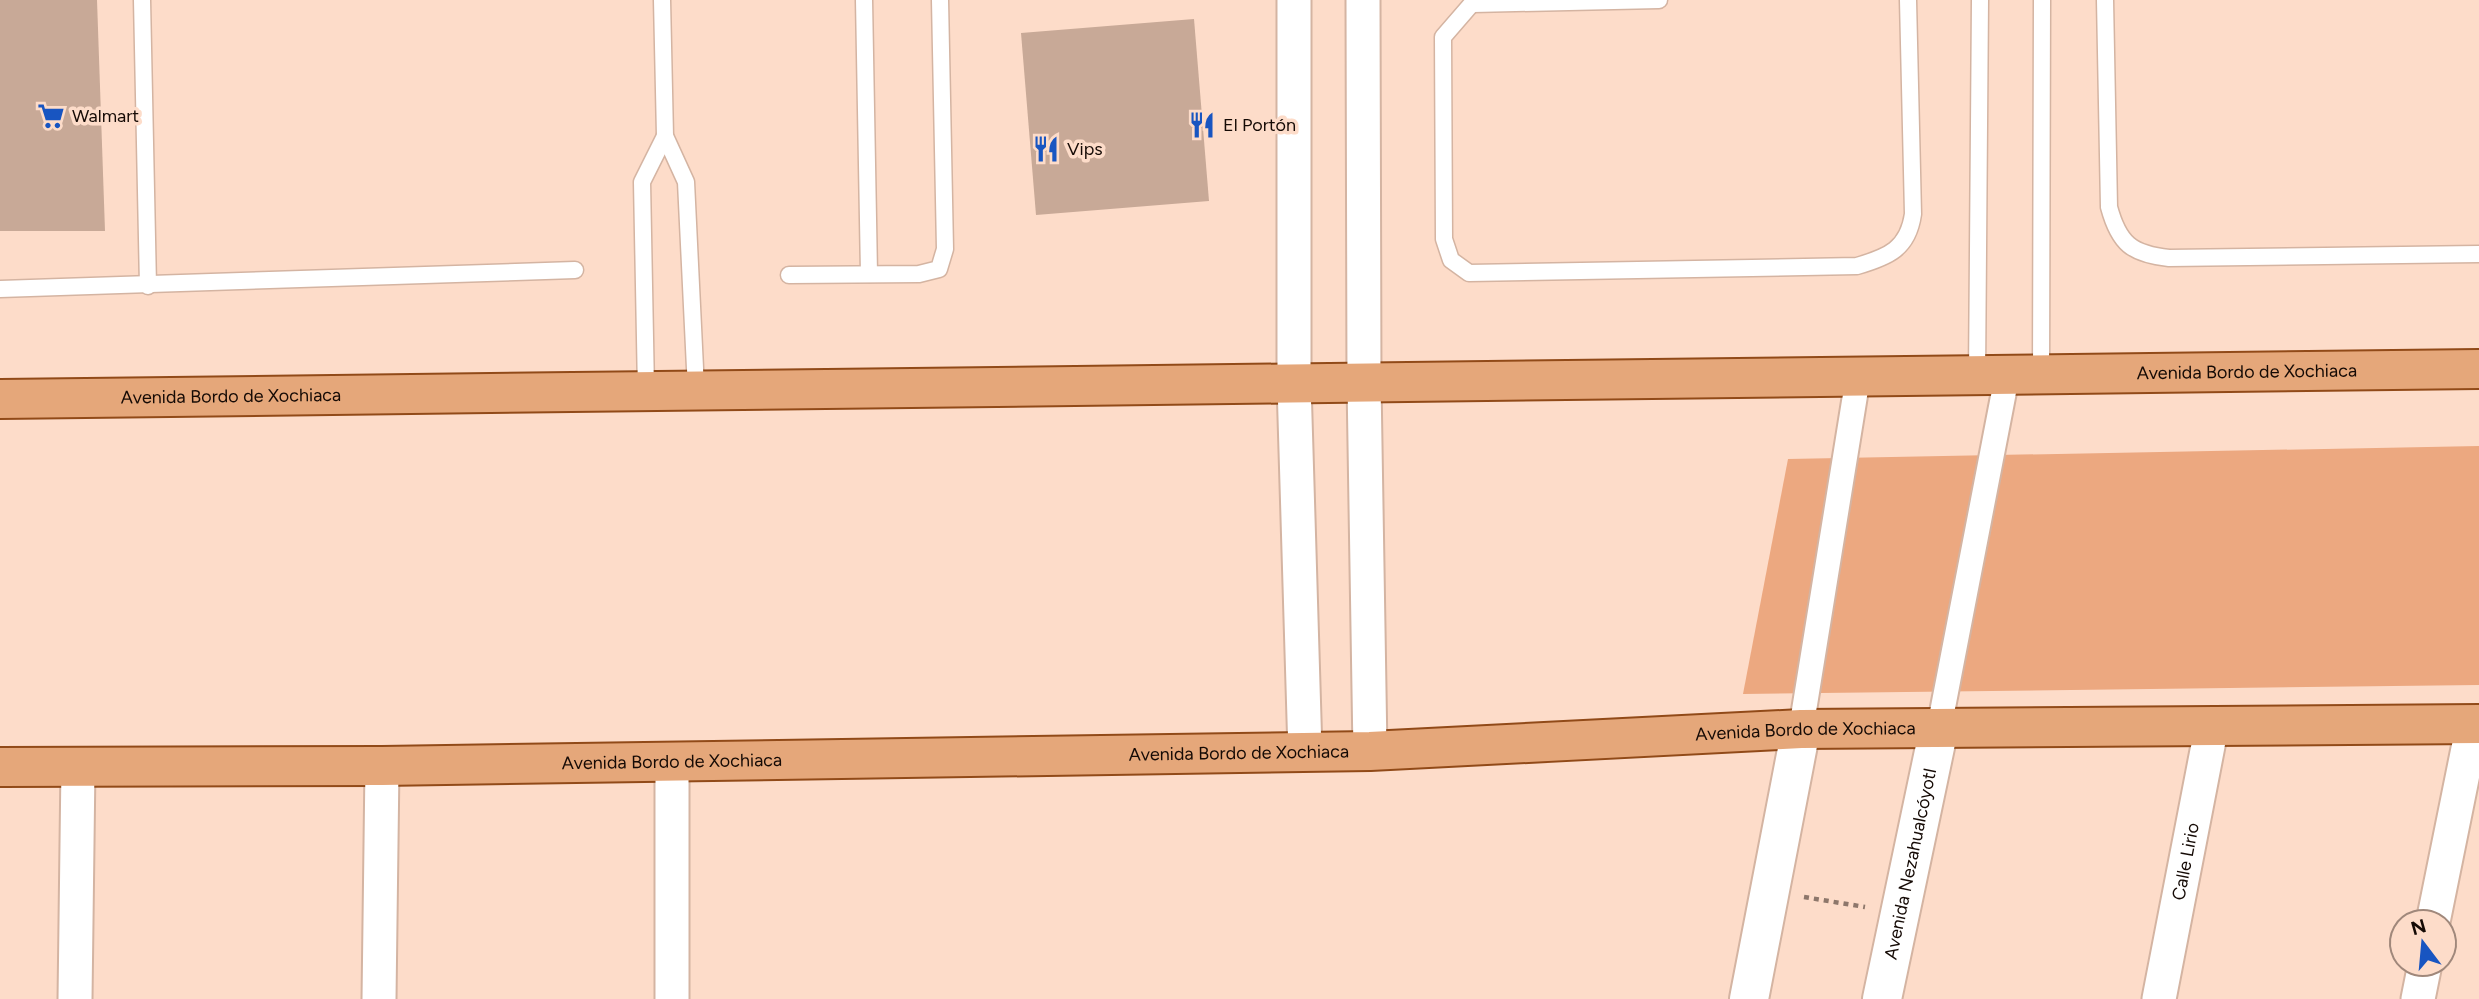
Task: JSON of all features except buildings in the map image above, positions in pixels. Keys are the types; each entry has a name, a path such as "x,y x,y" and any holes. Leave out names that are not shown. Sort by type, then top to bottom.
{"main road":[{"name":"Avenida Bordo de Xochiaca","path":"0,399 2479,369"},
{"name":"Avenida Bordo de Xochiaca","path":"0,767 382,766 1370,751 1801,729 2476,724"},
{"name":"Avenida Nezahualcóyotl","path":"1882,999 1939,728"},
{"path":"1749,999 1801,729"}],"street":[{"path":"1294,0 1294,384 1305,752"},
{"path":"1363,0 1364,383 1370,751"},
{"path":"1939,728 2008,376"},
{"path":"1801,729 1858,377"},
{"path":"2436,908 2476,724"},
{"name":"Calle Lirio","path":"2159,999 2212,725"},
{"path":"672,760 672,999"},
{"path":"75,999 78,766"},
{"path":"379,999 382,766"},
{"path":"2418,999 2422,978"}],"lane":[{"path":"142,0 148,286"},
{"path":"662,0 665,136 686,182 696,389"},
{"path":"864,0 869,274"},
{"path":"789,275 930,273 939,269 943,260 940,0"},
{"path":"1659,0 1474,2 1443,37 1444,239 1451,260 1469,273 1857,266 1880,260 1900,246 1910,232 1913,214 1908,0"},
{"path":"1980,0 2008,376"},
{"path":"2008,376 2042,0"},
{"path":"2105,0 2109,207 2115,227 2126,244 2146,256 2169,258 2479,254"},
{"path":"646,390 642,182 665,136"},
{"path":"0,289 575,270"}],"path":[{"path":"1770,892 1900,913"}],"shaded area":[{"path":"2479,446 2479,685 1743,694 1788,459"}],"place":[{"name":"Walmart","path":"51,116"},
{"name":"El Portón","path":"1202,125"},
{"name":"Vips","path":"1046,149"}]}
